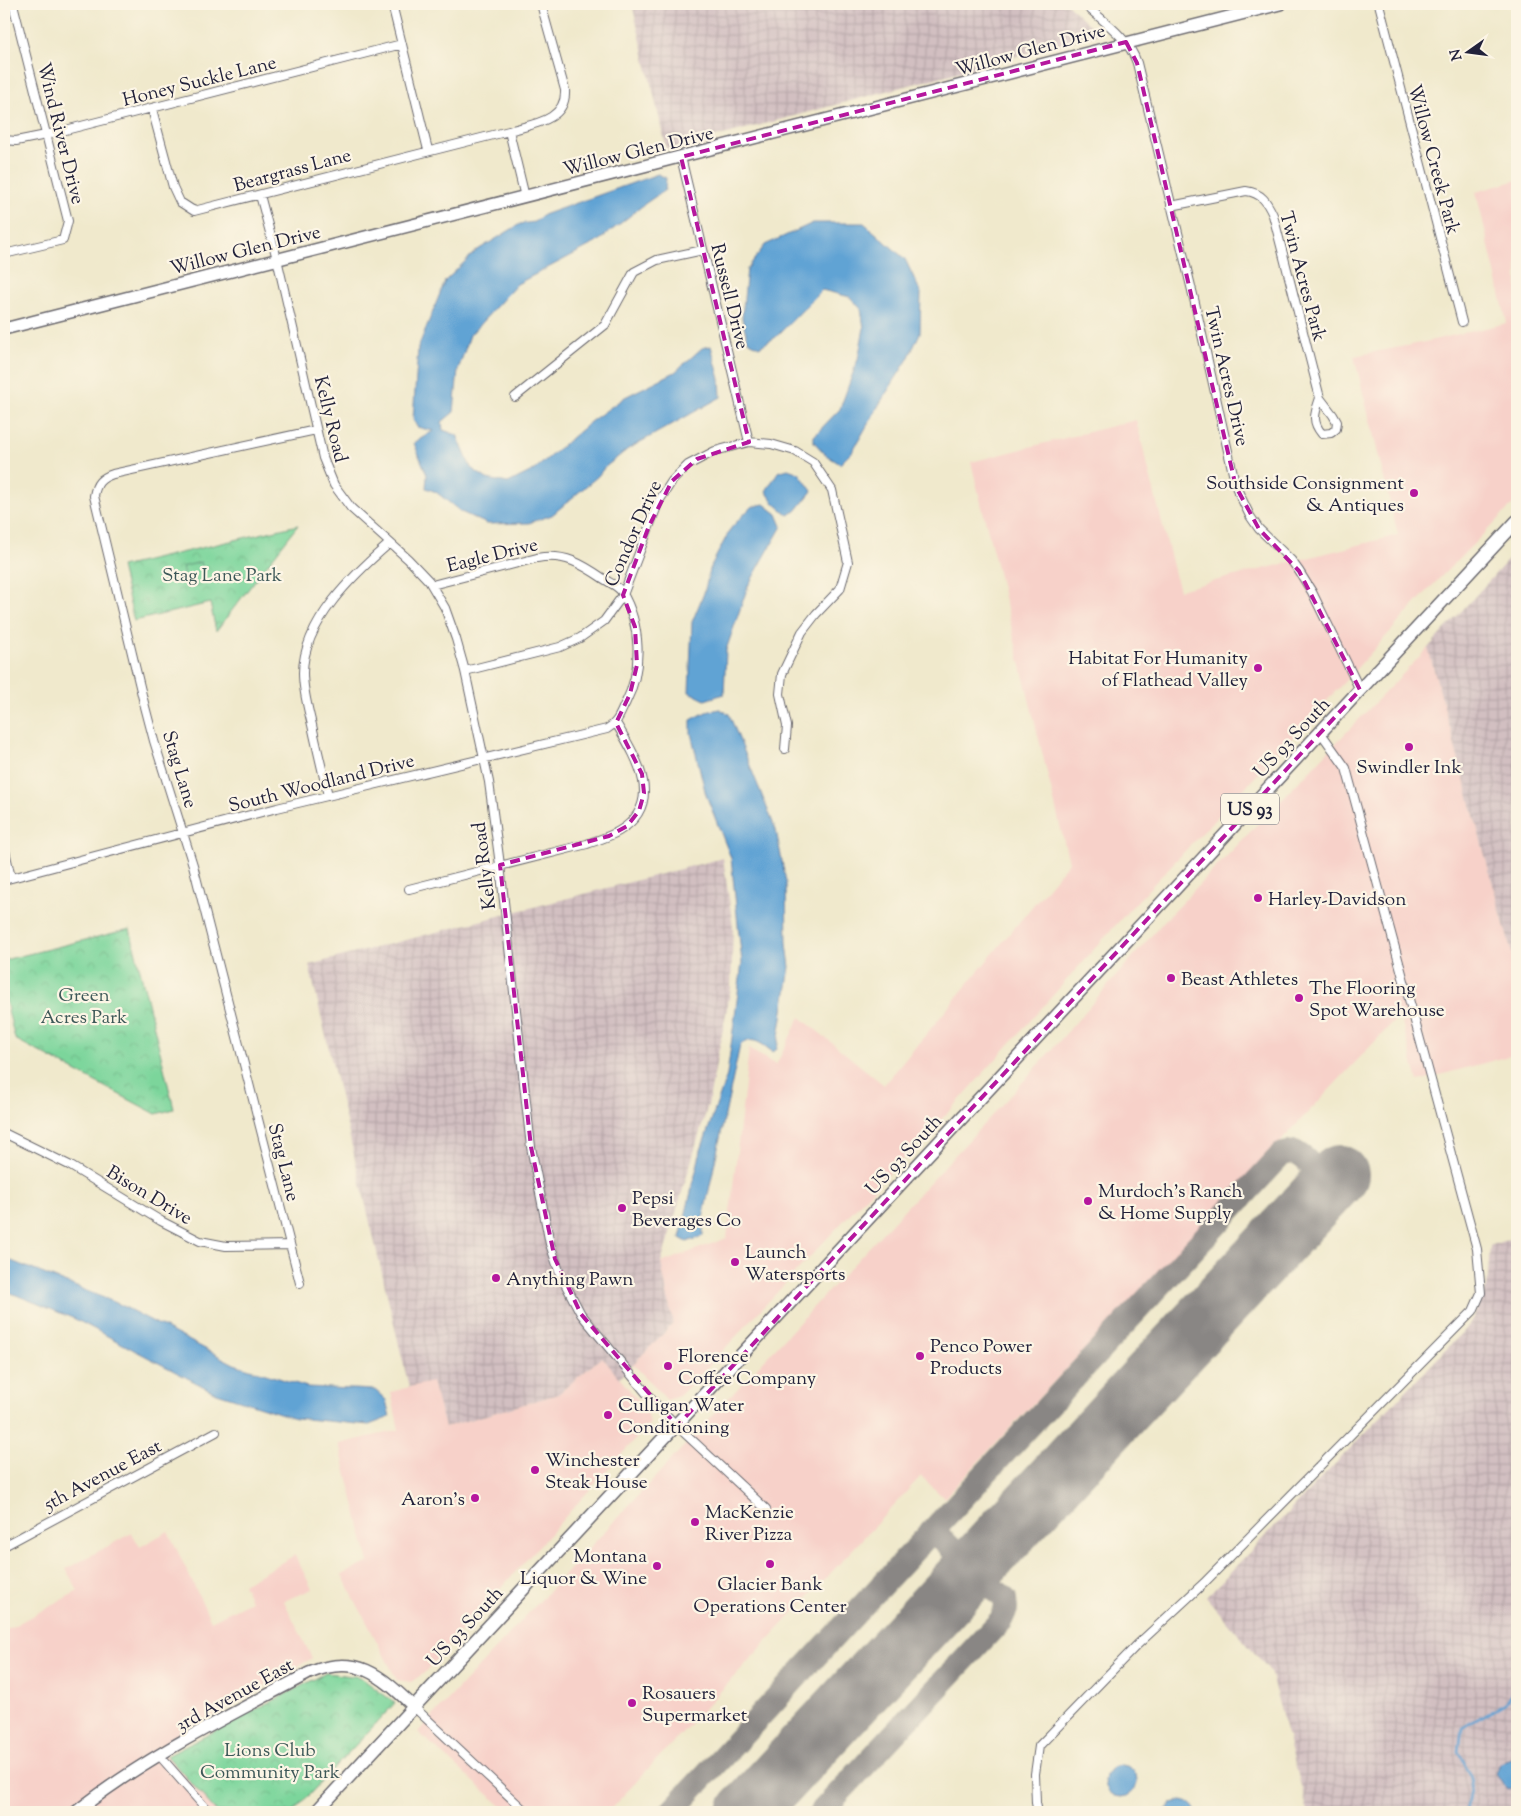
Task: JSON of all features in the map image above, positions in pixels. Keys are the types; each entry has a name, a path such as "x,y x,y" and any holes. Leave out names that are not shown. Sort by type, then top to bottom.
{"main road":[{"name":"Willow Glen Drive","path":"4,329 1280,4"},
{"name":"US 93 South","path":"316,1812 1517,521"},
{"name":"3rd Avenue East","path":"76,1812 117,1782 159,1755 308,1673 334,1665 363,1668 375,1674 392,1686 414,1708"}],"street":[{"name":"Wind River Drive","path":"4,254 62,240 68,221 13,4"},
{"path":"392,4 428,150"},
{"name":"Beargrass Lane","path":"152,109 173,187 180,202 194,211 428,150 509,131 552,116 561,108 565,98 565,90 541,4"},
{"path":"1084,4 1126,42"},
{"name":"Willow Creek Park","path":"1379,4 1462,322"},
{"name":"Twin Acres Drive","path":"1126,42 1134,53 1137,63 1236,487 1246,509 1259,528 1291,560 1312,592 1360,690"},
{"name":"Honey Suckle Lane","path":"4,140 46,135 402,44"},
{"path":"509,131 525,197"},
{"name":"Russell Drive","path":"681,157 750,442"},
{"name":"Twin Acres Park","path":"1171,206 1246,191 1256,193 1265,199 1273,215 1320,398"},
{"name":"Kelly Road","path":"260,194 277,259 322,458 328,472 338,491 356,513 419,570 432,585 446,608 465,671 493,807 531,1147 555,1259 566,1288 586,1320 652,1400 676,1426 766,1509"},
{"path":"515,397 605,325 634,272 657,260 703,250"},
{"name":"Stag Lane","path":"300,1283 194,865 154,741 94,496 100,481 106,476 316,430"},
{"path":"750,442 771,444 795,450 813,462 832,490 848,562 840,589 802,632 782,674 780,694 787,726 786,749"},
{"name":"Condor Drive","path":"465,671 570,643 604,621 623,595 659,501 679,472 697,460 727,447 750,442"},
{"path":"328,796 305,696 303,674 305,652 313,632 330,605 361,569 390,543"},
{"name":"Eagle Drive","path":"432,585 537,558 552,556 585,566 621,590 635,627 637,665 630,694 616,723"},
{"path":"409,889 587,844 609,836 627,826 634,819 643,802 644,783 639,765 616,723"},
{"name":"South Woodland Drive","path":"8,879 47,867 328,796 607,729 616,723"},
{"path":"1038,1812 1035,1774 1039,1746 1137,1645 1204,1583 1340,1443 1428,1358 1473,1311 1481,1293 1477,1249 1346,768 1321,733"},
{"path":"4,846 8,879"},
{"name":"Bison Drive","path":"4,1133 69,1165 161,1221 200,1241 226,1246 290,1245"},
{"name":"5th Avenue East","path":"4,1546 216,1432"},
{"path":"414,1708 526,1812"},
{"path":"159,1755 209,1812"}],"highlighted area":[{"path":"1126,42 1137,63 1236,487 1259,529 1299,571 1360,690 677,1426 581,1314 555,1259 531,1147 500,865 609,836 627,826 639,811 644,793 642,774 616,723 630,694 637,665 635,627 623,595 649,526 672,481 697,459 749,442 681,157"}],"shaded area":[{"path":"632,4 1067,4 1100,34 667,150"},
{"path":"1517,180 1517,500 1432,586 1324,704 1129,910 957,1103 848,1216 700,1375 679,1396 667,1400 633,1364 673,1324 661,1263 727,1238 749,1049 776,1065 800,1017 884,1085 1069,862 971,462 1136,420 1179,590 1398,535 1354,356 1507,323 1476,192"},
{"path":"1517,550 1517,972 1428,648"},
{"path":"1428,648 1517,972 1517,1054 1418,1081 1400,1015 944,1498 921,1476 608,1812 508,1812 418,1732 1035,1069 1165,920"},
{"path":"723,858 733,927 731,988 708,1105 661,1263 673,1324 619,1378 602,1357 558,1394 445,1427 432,1382 409,1387 309,965"},
{"path":"1517,1236 1517,1812 1308,1812 1270,1671 1206,1597 1469,1326 1487,1287 1490,1246"},
{"path":"602,1357 647,1411 650,1423 424,1673 411,1682 397,1680 342,1575 369,1562 339,1444 399,1430 391,1392 432,1381 445,1427 558,1394"},
{"path":"168,1531 211,1621 251,1601 243,1584 295,1555 312,1589 284,1601 312,1658 157,1749 167,1756 217,1812 4,1812 4,1631 78,1591 66,1569 132,1533 140,1547"}],"green space":[{"name":"Stag Lane Park","path":"298,525 216,631 210,603 134,621 121,567"},
{"path":"201,562 206,584 187,588 182,567"},
{"name":"Green Acres Park","path":"130,929 174,1109 156,1114 15,1039 4,993 4,960"},
{"name":"Lions Club Community Park","path":"326,1673 360,1677 395,1703 293,1812 217,1812 167,1756"}],"water":[{"path":"658,174 666,178 665,190 597,242 517,284 470,335 458,370 454,412 442,422 443,430 457,435 471,468 487,479 508,483 534,470 590,422 625,397 675,372 702,348 711,346 720,379 721,397 628,449 552,515 529,523 487,524 461,512 436,492 426,488 427,475 414,443 433,431 417,427 413,419 418,348 445,281 476,251 520,224 534,222 543,215"},
{"path":"813,223 864,223 905,259 921,293 920,333 908,359 852,452 840,464 826,455 814,442 814,436 840,409 858,359 864,328 861,309 850,297 822,290 776,337 759,347 748,341 742,318 747,269 765,245"},
{"path":"788,469 799,473 812,491 796,511 788,515 774,503 766,491 778,472"},
{"path":"764,504 777,514 782,526 748,586 726,650 724,694 705,700 689,692 692,622 704,593 711,566 731,528 751,507"},
{"path":"720,709 729,714 776,830 786,882 787,944 790,967 777,1049 773,1052 753,1041 740,1045 703,1218 703,1236 687,1242 680,1238 701,1150 727,1075 742,963 731,858 706,795 691,733 691,720 706,712"},
{"path":"4,1258 119,1304 234,1364 307,1387 375,1390 386,1400 390,1417 369,1425 295,1418 214,1392 75,1319 4,1290"},
{"path":"1517,1756 1517,1787 1507,1790 1496,1773 1500,1762"},
{"path":"1121,1765 1127,1766 1132,1770 1136,1775 1136,1787 1132,1792 1127,1796 1121,1797 1115,1796 1110,1792 1106,1787 1105,1781 1106,1775 1110,1770 1115,1766"},
{"path":"1179,1801 1189,1804 1196,1812 1165,1812 1172,1803"}],"waterway":[{"path":"1466,1812 1472,1778 1459,1752 1462,1728 1505,1703 1517,1687"}],"taxiway":[{"path":"671,1812 1282,1154 1295,1152 1304,1158 1330,1184"},
{"path":"821,1812 1001,1620 1006,1609 1005,1599 933,1531"}],"runway":[{"path":"747,1812 1339,1175"}],"place":[{"name":"Southside Consignment & Antiques","path":"1414,493"},
{"name":"Habitat For Humanity of Flathead Valley","path":"1258,668"},
{"name":"Swindler Ink","path":"1409,747"},
{"name":"Harley-Davidson","path":"1258,898"},
{"name":"Beast Athletes","path":"1171,978"},
{"name":"The Flooring Spot Warehouse","path":"1299,998"},
{"name":"Murdoch's Ranch & Home Supply","path":"1088,1201"},
{"name":"Pepsi Beverages Co","path":"622,1208"},
{"name":"Launch Watersports","path":"735,1262"},
{"name":"Anything Pawn","path":"496,1278"},
{"name":"Penco Power Products","path":"920,1356"},
{"name":"Florence Coffee Company","path":"668,1366"},
{"name":"Culligan Water Conditioning","path":"608,1415"},
{"name":"Winchester Steak House","path":"535,1470"},
{"name":"Aaron's","path":"475,1498"},
{"name":"MacKenzie River Pizza","path":"695,1522"},
{"name":"Glacier Bank Operations Center","path":"770,1564"},
{"name":"Montana Liquor & Wine","path":"657,1566"},
{"name":"Rosauers Supermarket","path":"632,1703"}]}
